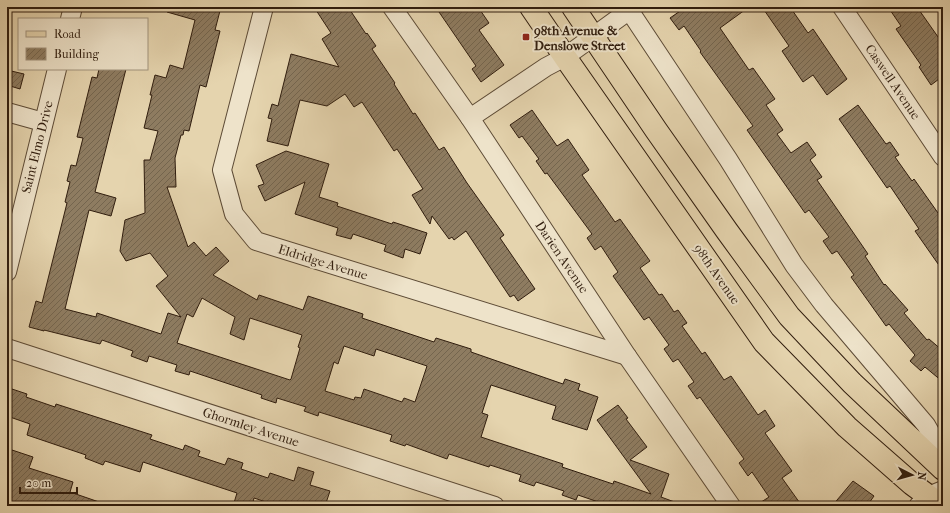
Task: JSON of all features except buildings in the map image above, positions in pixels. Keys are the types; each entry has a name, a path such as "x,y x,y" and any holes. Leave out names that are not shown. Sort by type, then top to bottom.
{"main road":[{"name":"98th Avenue","path":"531,7 564,57 764,342 847,427 933,500"},
{"path":"573,7 669,149 789,316 852,383 943,469"}],"street":[{"path":"70,18 73,7"},
{"name":"Eldridge Avenue","path":"264,7 222,170 234,214 256,241 627,356"},
{"name":"Darien Avenue","path":"392,7 470,118 627,356 731,506"},
{"name":"Caswell Avenue","path":"842,7 943,157"},
{"path":"470,118 546,67 564,57 630,8 794,264 824,305 926,424 943,455"},
{"name":"Saint Elmo Drive","path":"7,272 57,70"},
{"path":"7,112 43,122"},
{"name":"Ghormley Avenue","path":"7,348 495,506"}],"place":[{"name":"98th Avenue & Denslowe Street","path":"526,37"}]}
